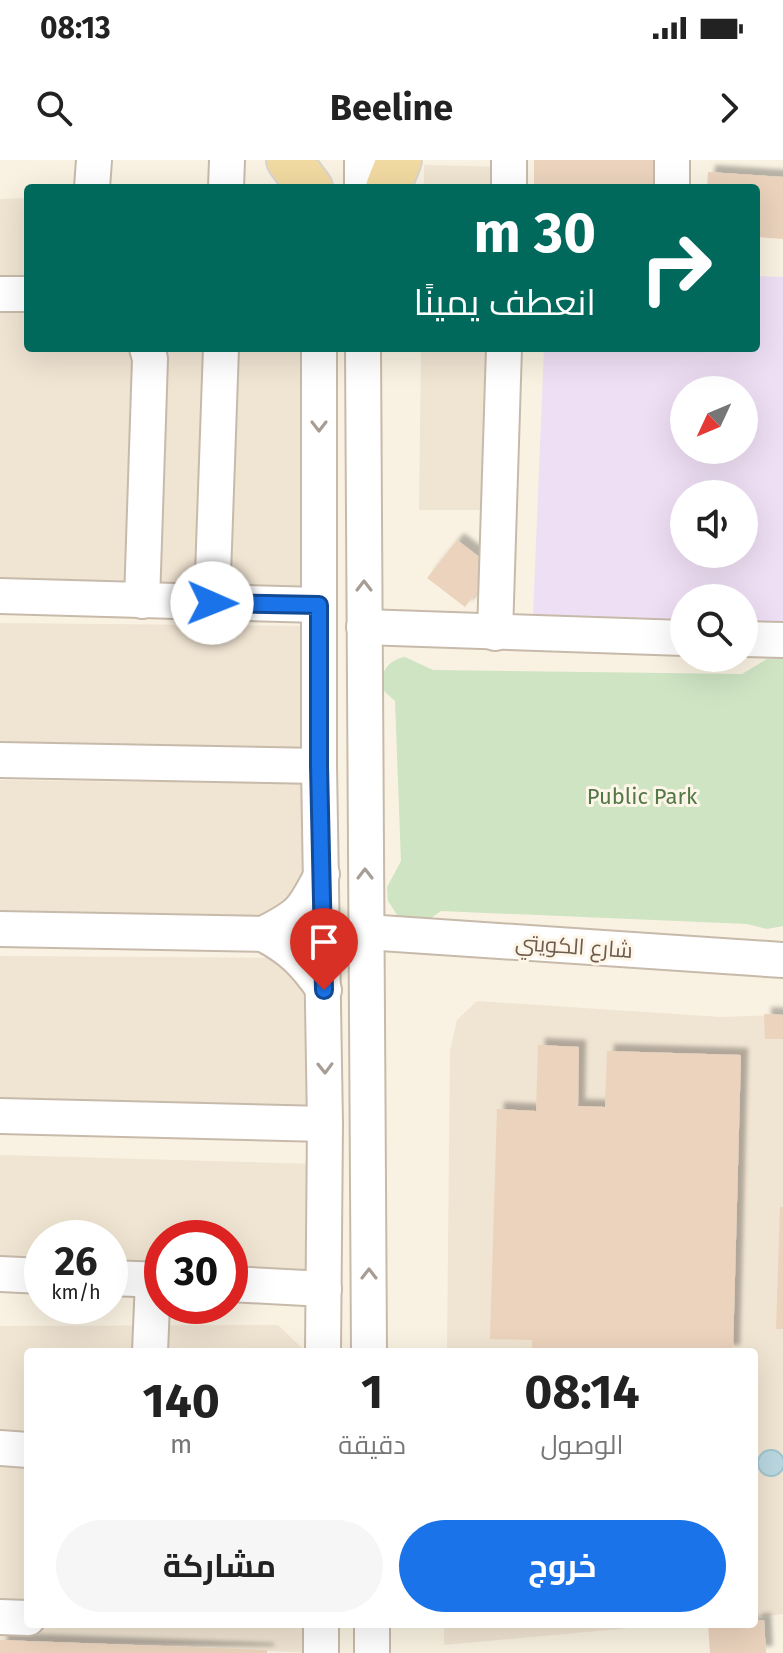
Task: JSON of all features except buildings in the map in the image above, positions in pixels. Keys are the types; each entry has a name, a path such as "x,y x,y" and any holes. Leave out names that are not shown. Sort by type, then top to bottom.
{"main road":[{"path":"289,160 307,184"},
{"path":"390,184 399,160"}],"street":[{"path":"92,184 94,160"},
{"path":"226,184 227,160"},
{"path":"319,160 319,184"},
{"path":"362,160 362,184"},
{"path":"509,160 509,184"},
{"path":"672,160 672,184"},
{"path":"0,294 24,294"},
{"path":"142,601 148,352"},
{"path":"212,603 221,352"},
{"path":"319,352 319,766 325,1124 323,1348"},
{"path":"363,352 369,1348"},
{"path":"495,633 504,352"},
{"path":"0,596 319,605"},
{"path":"364,627 670,638"},
{"path":"758,639 783,640"},
{"path":"0,760 319,766"},
{"path":"263,934 294,918 306,906 322,874"},
{"path":"0,929 263,934 285,945 296,955 324,990"},
{"name":"شارع الكويتي","path":"366,932 783,960"},
{"path":"0,1116 325,1124"},
{"path":"0,1274 24,1275"},
{"path":"248,1285 324,1289"},
{"path":"150,1348 153,1324"},
{"path":"0,1448 24,1450"},
{"path":"0,1617 24,1618"},
{"path":"321,1628 321,1653"}],"shaded area":[{"path":"424,165 509,167 509,184 424,184"},
{"path":"24,198 24,352 312,352 317,600 0,594 0,199"},
{"path":"760,276 783,277 783,622 758,621 758,584 670,584 670,619 533,615 544,352 760,352"},
{"path":"421,352 508,352 507,510 419,510"},
{"path":"0,623 315,626 314,773 0,769"},
{"path":"0,780 304,780 302,901 280,915 149,919 0,914"},
{"path":"0,956 275,958 317,992 318,1118 0,1110"},
{"path":"477,1001 721,1017 783,1015 783,1614 758,1617 758,1348 447,1348 450,1051 457,1020"},
{"path":"0,1155 318,1164 315,1295 248,1293 248,1220 144,1220 144,1290 128,1290 128,1220 24,1220 24,1287 0,1286"},
{"path":"278,1325 302,1348 24,1348 24,1628 320,1628 320,1653 0,1640 0,1326"},
{"path":"444,1628 630,1628 444,1645"}],"green space":[{"name":"Public Park","path":"405,657 433,670 742,674 758,672 758,664 767,659 783,658 783,926 767,929 747,924 441,911 424,923 399,918 388,901 387,887 401,861 395,701 385,692 382,680 389,664"}],"water":[{"path":"771,1450 780,1454 784,1463 780,1472 771,1476 762,1472 758,1463 762,1454"}],"route":[{"path":"212,603 319,605 324,990"}]}
